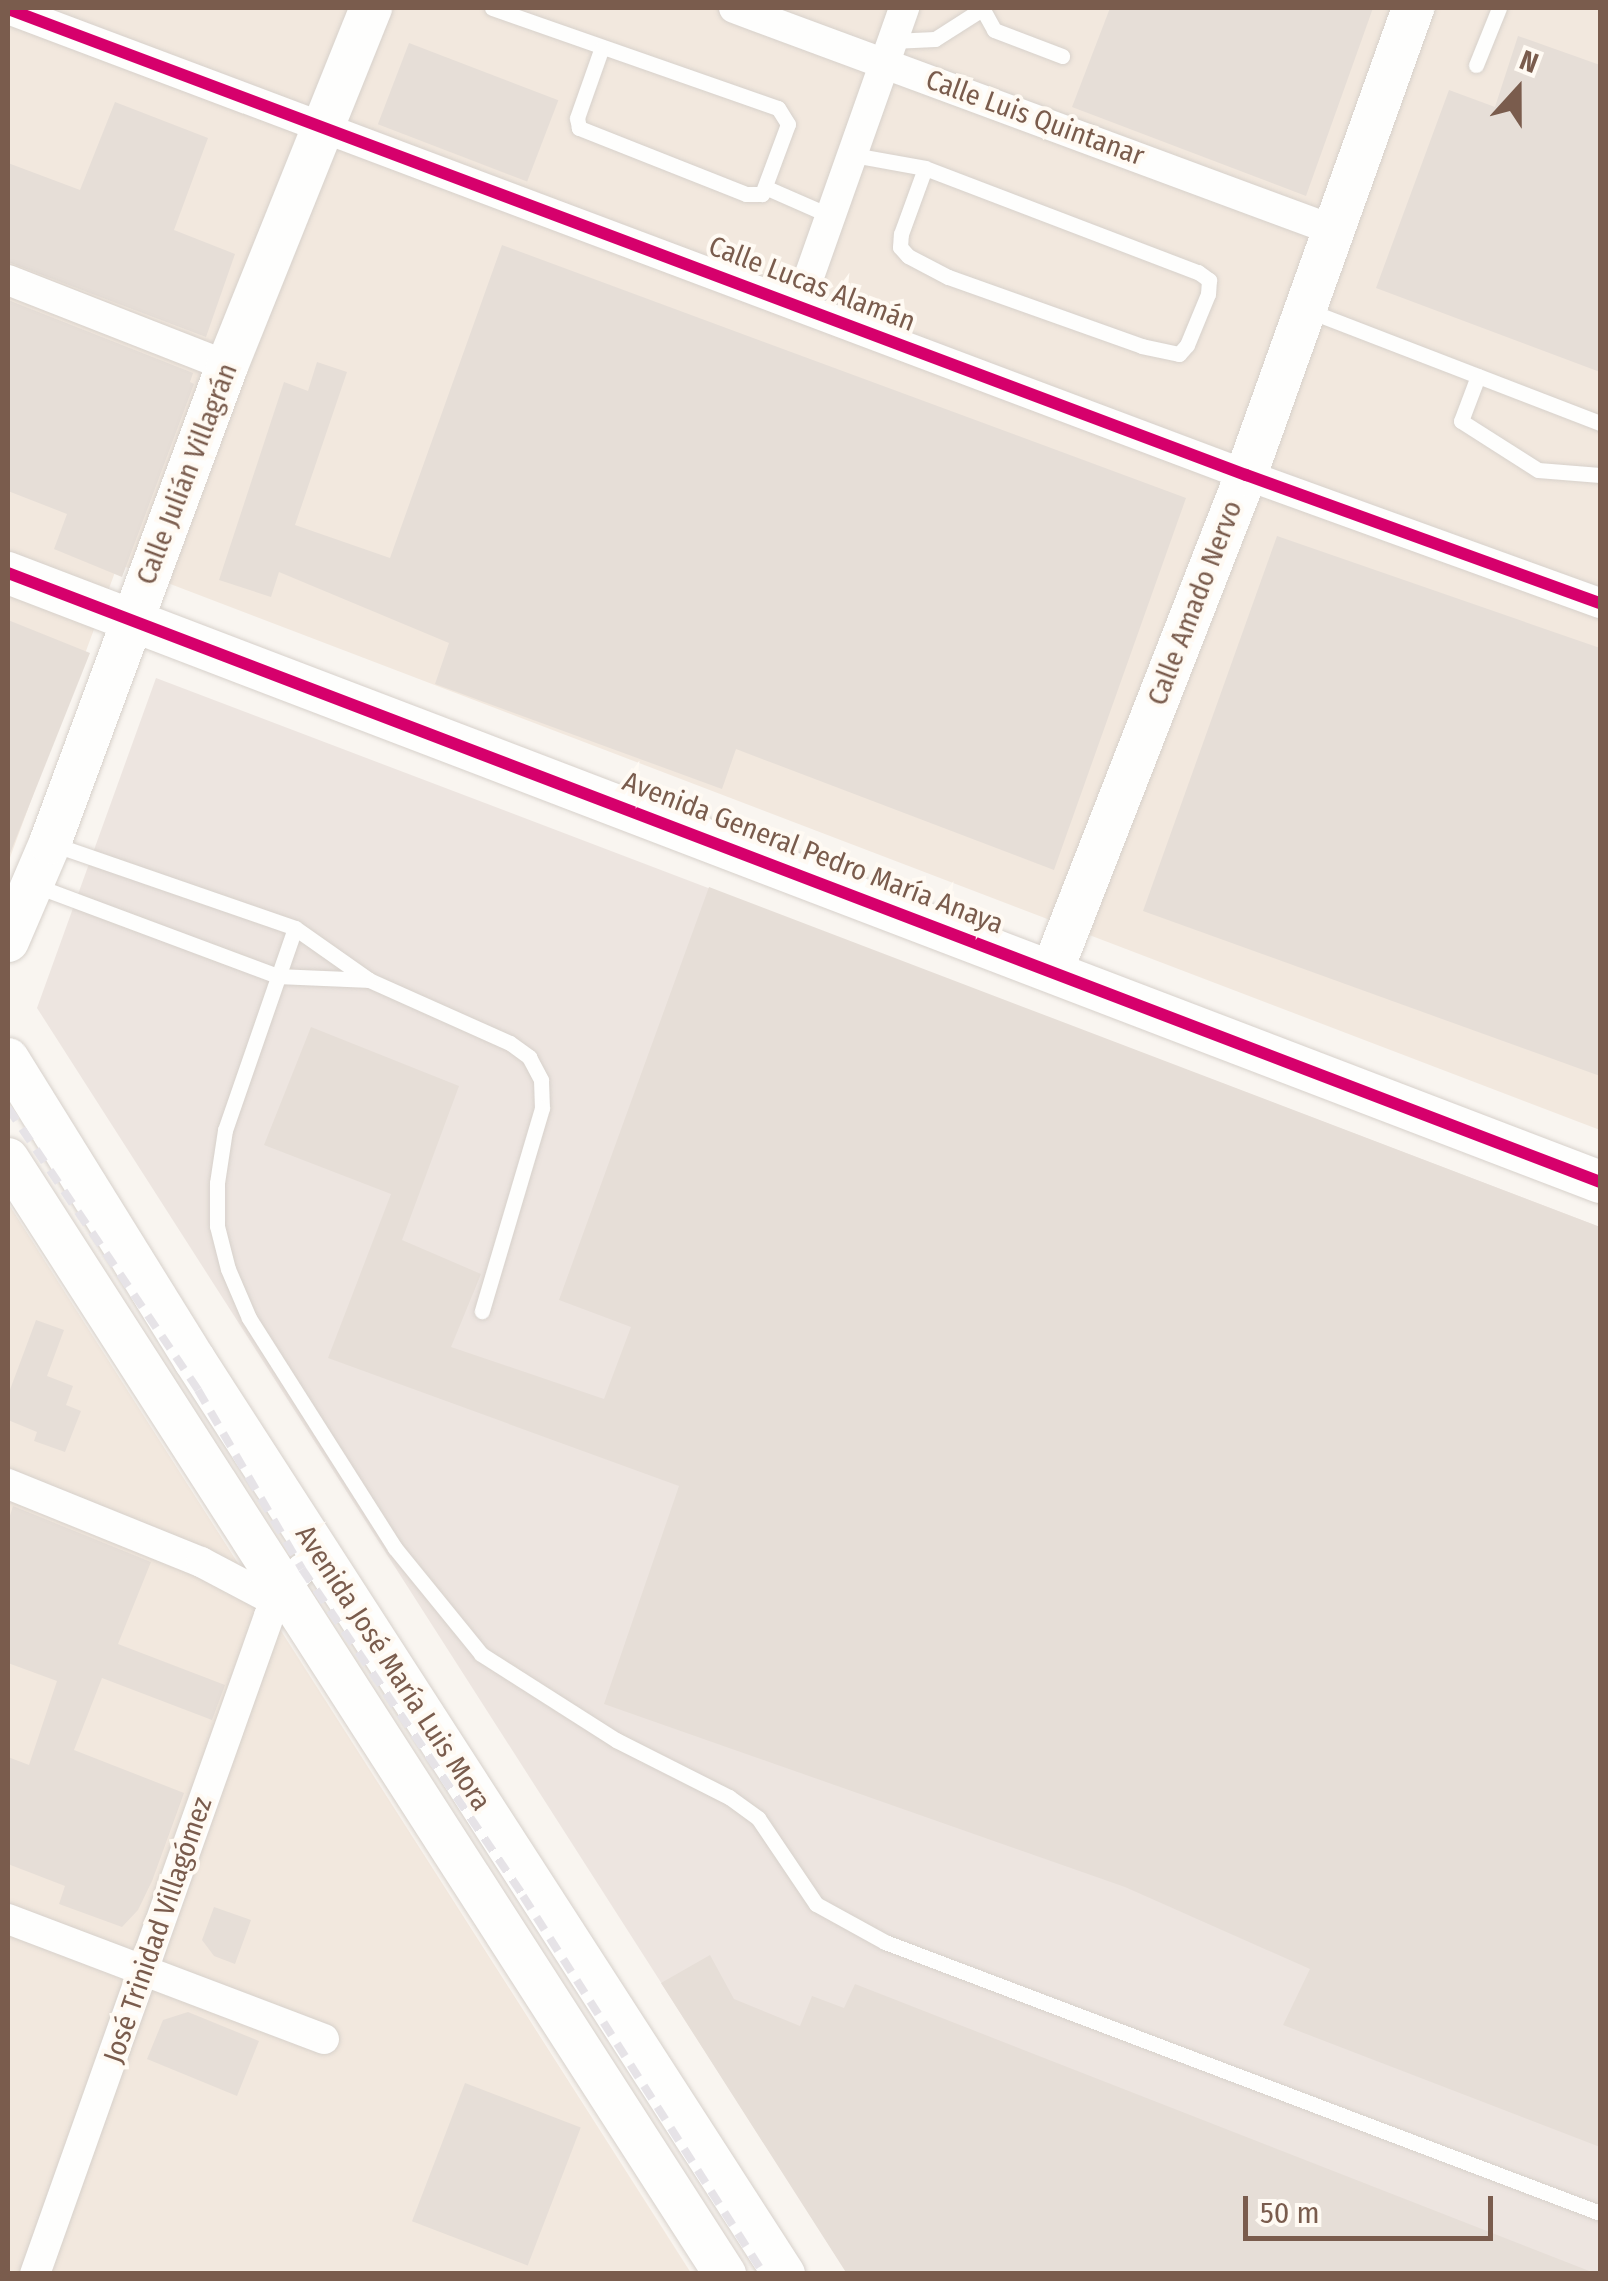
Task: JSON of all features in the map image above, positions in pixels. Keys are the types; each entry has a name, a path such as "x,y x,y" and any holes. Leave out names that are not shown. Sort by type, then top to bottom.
{"street":[{"name":"Calle Julián Villagrán","path":"8,942 34,885 228,366 372,8"},
{"name":"Calle Luis Quintanar","path":"734,8 888,52 1336,230"},
{"path":"799,305 904,8"},
{"name":"Calle Amado Nervo","path":"1052,971 1246,475 1413,8"},
{"name":"Calle Lucas Alamán","path":"8,10 1246,475 1600,603"},
{"path":"8,280 228,366"},
{"name":"Avenida General Pedro María Anaya","path":"8,573 1600,1182"},
{"name":"Avenida José María Luis Mora","path":"8,1058 322,1558 784,2274"},
{"name":"Avenida José María Luis Mora","path":"8,1159 280,1594 725,2274"},
{"path":"8,1484 280,1594 302,1569 322,1558"},
{"name":"José Trinidad Villagómez","path":"36,2274 280,1594"},
{"path":"8,1918 324,2039"}],"lane":[{"path":"492,8 778,108 786,114 788,124 766,188 756,197 746,194 579,128 578,118 602,47"},
{"path":"888,52 934,39 982,8 986,20 1006,36 1062,56"},
{"path":"1476,65 1498,8"},
{"path":"854,154 925,168 1198,272 1209,280 1208,294 1187,345 1179,354 1142,346 948,276 908,256 900,247 902,234 925,168"},
{"path":"766,188 831,216"},
{"path":"1307,310 1600,423"},
{"path":"1478,376 1461,421 1538,470 1600,475"},
{"path":"50,843 295,928 369,980 510,1043 529,1057 541,1080 542,1108 482,1311"},
{"path":"34,885 278,976 369,980"},
{"path":"295,928 224,1130 217,1183 217,1226 228,1269 249,1318 395,1548 481,1654 616,1740 729,1797 758,1818 816,1904 885,1942 1599,2215"}],"shaded area":[{"path":"8,8 1600,8 1600,1130 118,564 8,863"},
{"path":"156,678 1600,1227 1600,2273 847,2273 37,1008"},
{"path":"8,1203 691,2273 8,2273"}],"building":[{"path":"1110,8 1373,8 1306,196 1072,107"},
{"path":"1518,36 1600,65 1600,372 1376,288 1449,90 1495,107"},
{"path":"409,43 558,100 527,182 378,124"},
{"path":"115,102 208,138 174,230 235,254 206,337 8,262 8,163 80,190"},
{"path":"502,245 1186,498 1054,870 736,749 722,789 435,684 449,643 279,572 271,597 219,580 284,382 308,391 317,362 347,372 295,525 390,558"},
{"path":"8,300 193,373 190,382 194,384 122,577 54,549 67,514 8,491"},
{"path":"1277,536 1600,648 1600,1076 1143,911"},
{"path":"8,620 90,653 9,856 8,856"},
{"path":"709,887 1600,1227 1600,2147 1283,2025 1310,1969 1125,1887 604,1704 679,1486 328,1358 391,1194 264,1145 311,1027 459,1086 402,1240 481,1274 451,1347 604,1399 631,1327 559,1300"},
{"path":"36,1320 64,1330 47,1376 73,1386 66,1405 81,1411 65,1452 34,1441 37,1432 8,1420 8,1395"},
{"path":"13,1506 151,1562 118,1644 225,1685 212,1720 102,1678 74,1750 184,1793 152,1881 138,1910 122,1927 59,1904 65,1886 8,1864 8,1757 29,1765 57,1681 8,1663 8,1522"},
{"path":"214,1907 251,1920 235,1964 214,1956 202,1940"},
{"path":"710,1955 734,1999 800,2026 812,1996 844,2008 855,1984 1597,2274 847,2274 661,1983"},
{"path":"188,2012 259,2041 237,2096 147,2059 163,2020"},
{"path":"465,2083 581,2127 528,2266 412,2221"}],"railway":[{"path":"8,1108 198,1390 302,1569 523,1896 764,2274"}],"cycle path":[{"path":"8,9 1246,475 1600,603"},
{"path":"8,573 1600,1182"}]}
